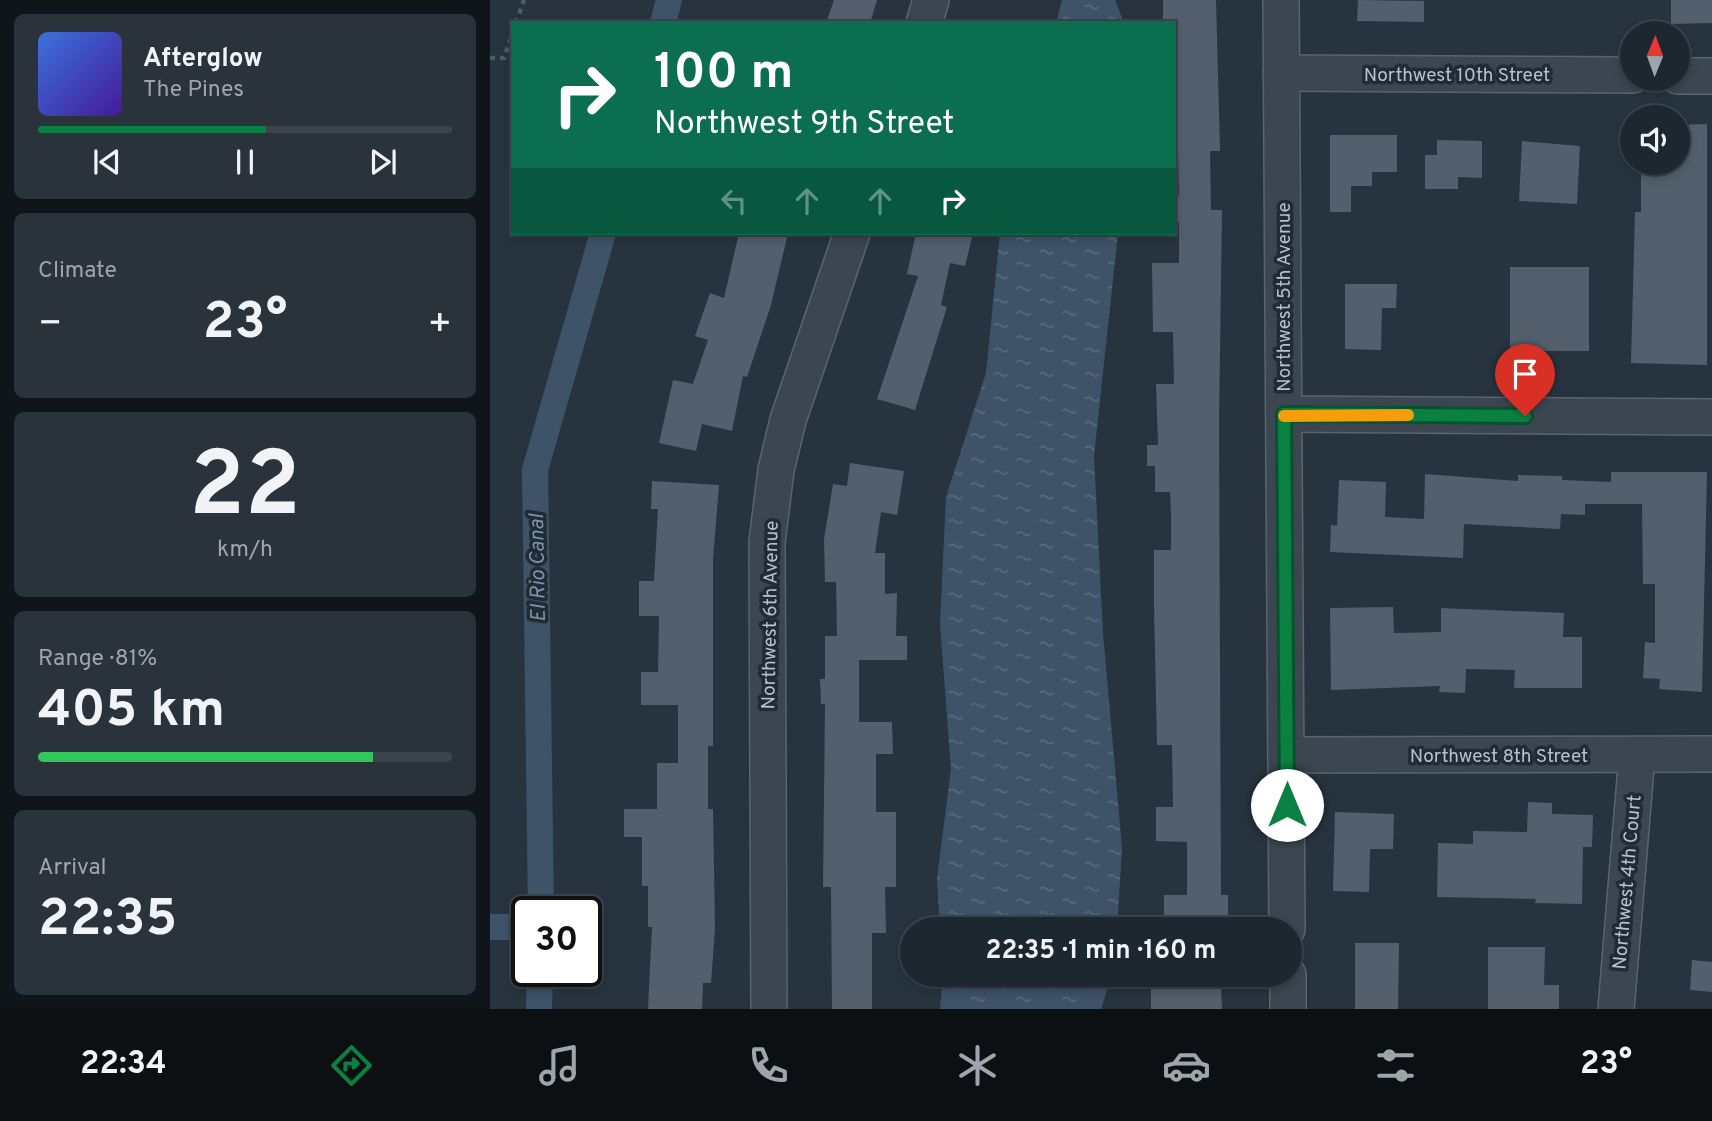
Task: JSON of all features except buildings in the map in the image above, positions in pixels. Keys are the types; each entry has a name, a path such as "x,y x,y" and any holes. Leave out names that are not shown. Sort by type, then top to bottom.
{"street":[{"path":"925,21 932,0"},
{"name":"Northwest 5th Avenue","path":"1281,0 1287,917"},
{"name":"Northwest 10th Street","path":"1281,73 1620,75"},
{"path":"1690,76 1712,76"},
{"name":"Northwest 6th Avenue","path":"769,1009 767,542 776,470 788,420 851,235"},
{"path":"1284,414 1712,417"},
{"name":"Northwest 8th Street","path":"1286,755 1712,754"},
{"name":"Northwest 4th Court","path":"1616,1009 1637,755"},
{"path":"1288,987 1288,1009"}],"path":[{"path":"517,21 524,0"},
{"path":"490,58 504,58 511,38"}],"water":[{"path":"1062,0 1115,0 1123,21 1057,21"},
{"path":"1000,235 1118,235 1094,456 1103,633 1122,848 1118,917 939,917 937,878 951,769 940,624 946,497 986,373"},
{"path":"942,987 1108,987 1101,1009 940,1009"}],"waterway":[{"name":"El Rio Canal","path":"664,21 669,0"},
{"name":"El Rio Canal","path":"541,896 535,470 602,235"},
{"path":"490,927 511,927"},
{"name":"El Rio Canal","path":"539,1009 540,987"}],"slow traffic":[{"path":"1284,416 1408,415"}],"route":[{"path":"1287,805 1284,414 1525,416"}]}
